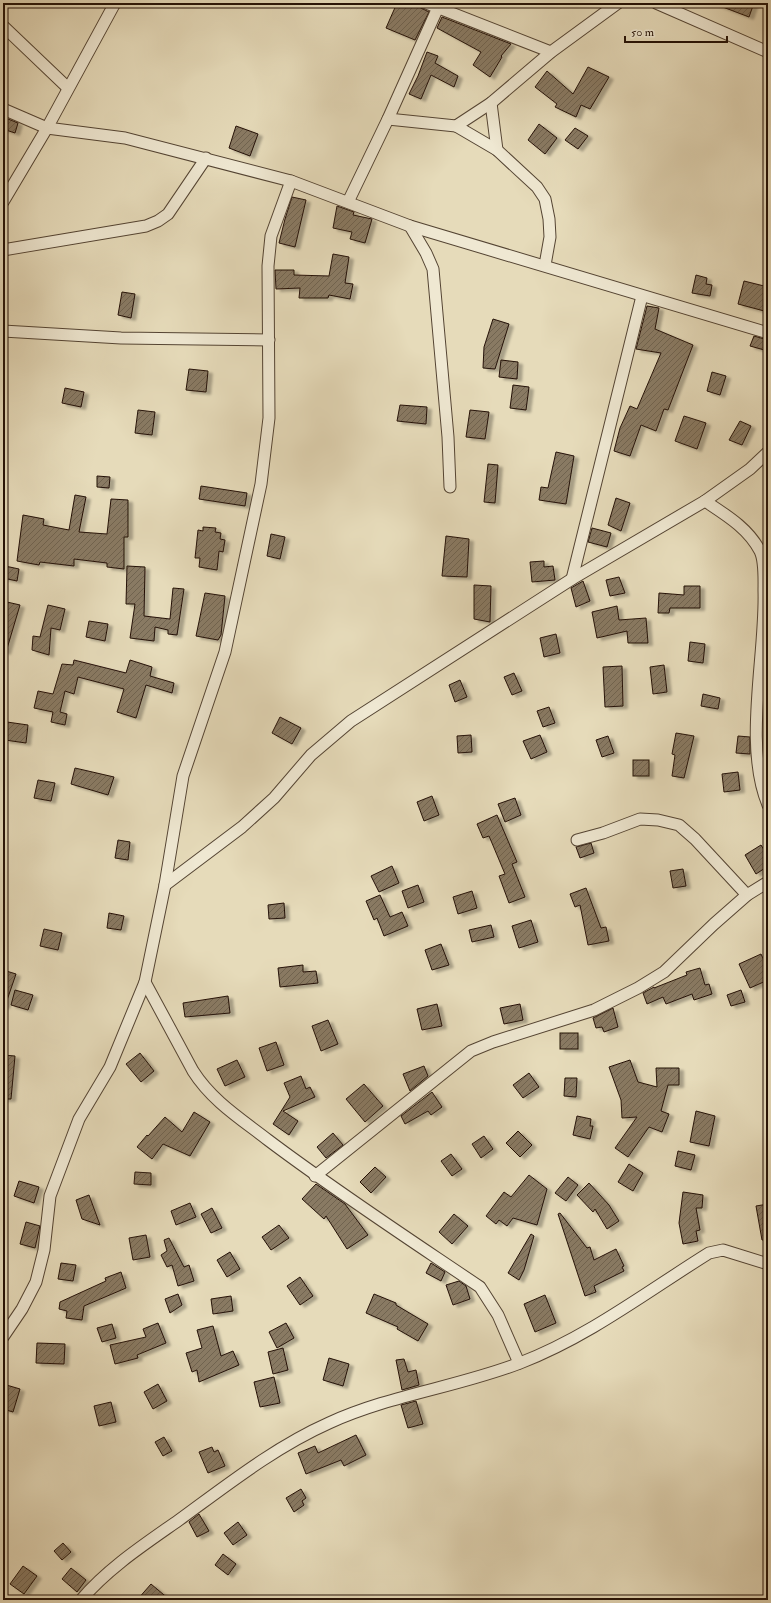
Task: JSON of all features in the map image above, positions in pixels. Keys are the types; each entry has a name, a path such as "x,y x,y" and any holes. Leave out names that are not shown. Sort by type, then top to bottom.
{"street":[{"path":"3,202 47,128 115,3"},
{"path":"426,3 439,5 551,52"},
{"path":"456,126 491,103 551,52 618,3"},
{"path":"656,3 768,52"},
{"path":"348,202 388,119 439,5"},
{"path":"3,26 68,88"},
{"path":"491,103 497,150"},
{"path":"3,109 47,128 126,138 206,158 291,182 410,226 545,265 642,296 768,333"},
{"path":"388,119 456,126 497,150 537,187 546,199 549,219 550,237 545,265"},
{"path":"3,250 146,226 158,221 168,214 206,158"},
{"path":"3,1337 22,1309 36,1282 44,1250 50,1196 79,1119 110,1067 145,982 165,885 183,776 225,652 261,484 269,418 268,266 271,236 291,182"},
{"path":"410,226 426,253 433,269 448,436 450,487"},
{"path":"572,579 642,296"},
{"path":"3,331 121,338 269,340"},
{"path":"165,885 242,827 274,798 311,755 351,721 572,579 705,501 750,469 768,452"},
{"path":"705,501 745,529 761,552 765,614 758,685 757,754 764,796 768,805"},
{"path":"577,840 603,833 640,819 658,820 679,825 695,839 747,895"},
{"path":"315,1176 471,1051 493,1042 594,1010 638,988 664,972 747,895 768,882"},
{"path":"145,982 201,1083 219,1103 315,1176 480,1287 498,1315 519,1363"},
{"path":"81,1600 131,1555 237,1478 280,1450 329,1423 366,1409 519,1363 579,1335 709,1252 723,1250 768,1264"}],"building":[{"path":"397,3 411,3 429,12 415,40 386,28"},
{"path":"715,3 754,3 749,17"},
{"path":"442,17 511,44 501,56 502,57 490,77 473,65 481,52 437,28"},
{"path":"427,52 438,56 435,63 458,76 454,87 431,75 421,99 409,94"},
{"path":"588,67 609,77 590,109 581,105 576,117 555,107 557,104 535,87 547,71 573,94"},
{"path":"3,117 18,123 15,133 3,129"},
{"path":"539,124 557,138 545,154 528,140"},
{"path":"236,126 258,134 250,156 229,148"},
{"path":"575,128 588,136 578,149 565,140"},
{"path":"292,197 306,200 295,247 279,243"},
{"path":"337,206 354,212 353,215 372,219 365,243 350,239 352,232 333,228"},
{"path":"333,254 349,257 345,283 353,284 350,299 329,295 328,298 299,298 300,288 276,289 275,270 294,270 294,275 329,276"},
{"path":"696,275 707,278 706,284 712,285 710,296 692,293"},
{"path":"744,281 768,287 768,312 738,304"},
{"path":"122,292 135,294 131,318 118,315"},
{"path":"647,306 659,308 655,329 693,345 668,410 664,409 656,431 641,425 630,456 614,451 620,428 630,406 637,409 661,353 636,349"},
{"path":"493,319 509,324 495,369 483,368 484,347"},
{"path":"754,336 768,340 768,351 750,346"},
{"path":"501,360 518,362 517,379 499,377"},
{"path":"189,369 208,371 206,392 186,390"},
{"path":"712,372 726,376 720,395 707,391"},
{"path":"513,385 529,387 526,410 510,408"},
{"path":"65,388 84,392 81,407 62,403"},
{"path":"400,405 427,407 426,424 397,421"},
{"path":"138,410 155,412 152,435 135,433"},
{"path":"470,410 489,412 485,439 466,437"},
{"path":"684,416 706,423 697,449 675,441"},
{"path":"740,421 751,426 742,445 729,440"},
{"path":"556,452 574,456 566,504 539,500 541,487 548,488"},
{"path":"488,464 498,465 495,503 484,502"},
{"path":"97,476 110,477 109,488 97,487"},
{"path":"201,486 247,493 245,506 199,499"},
{"path":"75,495 86,497 79,532 107,534 111,499 128,500 128,537 124,537 124,569 107,567 107,563 74,559 74,566 40,562 39,565 17,561 23,515 44,519 43,525 69,530"},
{"path":"616,498 630,503 621,531 608,525"},
{"path":"203,527 216,528 215,532 221,533 220,539 225,540 223,552 219,551 217,570 199,567 200,558 195,558 198,530 203,531"},
{"path":"592,528 611,533 607,547 588,542"},
{"path":"271,534 285,537 280,559 267,556"},
{"path":"446,536 469,539 467,577 442,576"},
{"path":"544,561 544,567 553,566 555,580 532,582 530,562"},
{"path":"5,566 19,569 17,581 3,578"},
{"path":"127,566 145,567 144,616 170,619 173,588 184,589 177,635 168,634 168,630 155,627 154,641 130,638 135,604 126,604"},
{"path":"619,577 625,593 610,596 606,580"},
{"path":"583,581 590,601 576,607 571,588"},
{"path":"474,585 491,586 490,622 474,619"},
{"path":"684,586 700,586 700,608 670,608 669,613 658,613 659,593 684,595"},
{"path":"205,593 225,596 221,635 218,640 196,636"},
{"path":"7,602 20,605 6,652 3,651 3,620"},
{"path":"48,605 65,609 60,630 51,628 49,655 32,650 33,636 40,637"},
{"path":"617,606 619,620 646,618 648,643 628,643 627,631 597,638 592,612"},
{"path":"89,621 108,624 105,641 86,637"},
{"path":"556,634 560,653 544,657 540,638"},
{"path":"690,642 705,644 703,663 688,661"},
{"path":"74,660 126,673 130,660 152,667 150,676 174,683 172,693 146,685 136,718 117,712 124,689 78,677 74,694 65,691 60,712 67,714 65,725 51,722 53,712 34,708 38,691 53,694 62,664 73,665"},
{"path":"664,665 667,692 653,694 650,667"},
{"path":"622,666 623,706 605,707 603,667"},
{"path":"514,673 522,691 512,695 504,677"},
{"path":"460,680 467,697 455,702 449,685"},
{"path":"703,694 720,698 718,709 701,706"},
{"path":"549,707 555,723 543,727 537,711"},
{"path":"280,717 301,728 292,744 272,733"},
{"path":"7,722 28,725 26,743 5,740"},
{"path":"676,733 694,736 684,778 672,776 675,755 672,754"},
{"path":"471,735 472,752 458,753 457,736"},
{"path":"540,735 547,752 531,759 523,741"},
{"path":"608,736 614,753 602,757 596,740"},
{"path":"738,736 750,737 750,754 736,753"},
{"path":"633,760 649,760 649,776 633,776"},
{"path":"75,768 114,777 108,795 71,784"},
{"path":"738,772 740,790 724,792 722,774"},
{"path":"38,780 55,783 51,801 34,798"},
{"path":"432,796 439,815 424,821 417,802"},
{"path":"515,798 521,815 505,822 498,804"},
{"path":"497,815 517,862 512,864 525,897 509,903 499,876 505,874 489,836 483,838 477,824"},
{"path":"118,840 130,842 128,860 115,858"},
{"path":"591,843 594,853 580,858 576,847"},
{"path":"761,845 768,856 768,866 756,874 745,855"},
{"path":"392,866 399,883 379,892 371,876"},
{"path":"683,869 686,886 673,888 670,871"},
{"path":"418,885 424,902 408,908 402,891"},
{"path":"586,888 601,928 606,927 609,941 588,945 580,905 575,907 570,894"},
{"path":"472,891 477,908 458,914 453,897"},
{"path":"380,895 390,917 402,912 408,926 384,936 377,918 374,920 366,901"},
{"path":"284,903 285,918 269,919 268,905"},
{"path":"109,913 124,916 121,930 107,928"},
{"path":"531,920 538,942 519,948 512,926"},
{"path":"491,925 494,937 472,942 469,930"},
{"path":"44,929 62,933 58,950 40,946"},
{"path":"441,944 449,965 432,970 425,950"},
{"path":"761,954 768,969 768,980 750,988 739,964"},
{"path":"303,965 303,972 316,971 318,983 280,987 278,968"},
{"path":"700,968 705,985 709,984 712,994 694,1000 692,994 666,1004 663,997 647,1004 643,993 654,987 687,975 686,972"},
{"path":"3,970 16,974 5,1006 3,1006"},
{"path":"15,990 33,995 28,1010 11,1005"},
{"path":"741,990 745,1002 731,1006 727,995"},
{"path":"228,996 230,1013 185,1017 183,1003"},
{"path":"437,1004 442,1026 422,1030 417,1009"},
{"path":"520,1004 523,1020 504,1024 500,1008"},
{"path":"613,1008 618,1027 604,1032 602,1027 596,1028 593,1018"},
{"path":"328,1020 338,1044 321,1051 312,1026"},
{"path":"560,1033 578,1033 578,1049 560,1049"},
{"path":"276,1042 284,1065 267,1071 259,1048"},
{"path":"140,1053 154,1071 141,1082 126,1064"},
{"path":"3,1055 15,1056 11,1099 3,1099"},
{"path":"237,1060 245,1077 225,1086 217,1069"},
{"path":"630,1060 638,1082 657,1087 656,1068 679,1068 679,1085 668,1085 661,1111 669,1114 662,1132 649,1127 628,1157 615,1148 637,1117 622,1118 621,1100 609,1067"},
{"path":"424,1066 428,1076 410,1091 403,1074"},
{"path":"529,1073 539,1087 523,1098 513,1085"},
{"path":"301,1076 306,1089 310,1087 315,1097 283,1111 298,1121 289,1135 273,1124 290,1097 284,1083"},
{"path":"565,1078 577,1078 576,1097 564,1096"},
{"path":"364,1084 383,1106 365,1122 346,1099"},
{"path":"432,1092 442,1107 431,1115 428,1111 405,1124 401,1116"},
{"path":"696,1111 715,1116 709,1146 690,1142"},
{"path":"194,1112 210,1122 190,1156 163,1144 152,1159 137,1147 165,1117 182,1132"},
{"path":"577,1116 591,1119 590,1126 593,1126 590,1139 573,1135"},
{"path":"518,1131 532,1145 520,1157 506,1143"},
{"path":"333,1133 343,1145 326,1158 317,1147"},
{"path":"484,1136 493,1149 481,1158 472,1144"},
{"path":"678,1151 695,1155 691,1170 675,1166"},
{"path":"451,1154 462,1169 452,1176 441,1161"},
{"path":"629,1164 643,1173 633,1191 618,1182"},
{"path":"375,1167 386,1177 371,1193 360,1182"},
{"path":"135,1172 151,1173 151,1185 134,1184"},
{"path":"529,1175 547,1189 537,1225 513,1218 507,1226 499,1220 496,1224 486,1216 504,1192 511,1197"},
{"path":"568,1177 578,1185 566,1201 555,1193"},
{"path":"19,1181 39,1187 34,1203 14,1196"},
{"path":"589,1183 609,1205 619,1221 607,1229 595,1209 593,1212 577,1195"},
{"path":"316,1184 345,1204 368,1235 347,1249 326,1216 324,1219 302,1199"},
{"path":"683,1192 703,1195 702,1208 696,1208 700,1230 696,1231 698,1241 683,1244 679,1223"},
{"path":"89,1195 100,1225 82,1219 76,1200"},
{"path":"190,1203 196,1217 176,1225 171,1211"},
{"path":"768,1204 768,1240 762,1240 756,1206"},
{"path":"212,1208 222,1228 211,1233 201,1214"},
{"path":"560,1213 587,1248 590,1247 594,1260 616,1249 624,1266 622,1267 624,1271 594,1286 596,1292 585,1296 558,1214"},
{"path":"454,1214 468,1226 452,1244 439,1232"},
{"path":"26,1222 40,1226 35,1248 20,1244"},
{"path":"279,1225 289,1238 271,1250 262,1237"},
{"path":"531,1234 534,1236 524,1270 519,1280 508,1273"},
{"path":"146,1235 150,1257 133,1260 129,1238"},
{"path":"169,1238 184,1267 189,1265 194,1281 178,1286 172,1265 167,1267 161,1255 167,1251 164,1240"},
{"path":"230,1252 240,1269 227,1277 217,1260"},
{"path":"61,1263 76,1265 73,1281 58,1279"},
{"path":"431,1263 445,1272 441,1281 426,1273"},
{"path":"121,1272 126,1288 84,1306 82,1320 66,1318 67,1311 59,1309 60,1302 106,1281 105,1278"},
{"path":"300,1277 313,1296 300,1305 287,1286"},
{"path":"459,1281 466,1286 470,1299 453,1305 446,1285"},
{"path":"178,1294 182,1305 170,1313 165,1299"},
{"path":"374,1294 396,1303 396,1305 428,1324 418,1341 397,1329 398,1327 366,1313"},
{"path":"545,1295 556,1323 535,1332 524,1304"},
{"path":"231,1296 233,1311 213,1314 211,1299"},
{"path":"158,1323 166,1343 137,1355 138,1358 115,1364 110,1345 146,1337 143,1329"},
{"path":"286,1323 294,1338 277,1348 269,1332"},
{"path":"112,1324 116,1338 102,1342 97,1328"},
{"path":"213,1326 221,1356 233,1351 239,1365 199,1382 197,1370 192,1372 186,1353 202,1348 197,1330"},
{"path":"37,1343 65,1344 64,1364 36,1363"},
{"path":"283,1348 288,1370 273,1374 268,1352"},
{"path":"329,1358 349,1364 343,1386 323,1380"},
{"path":"404,1359 408,1372 416,1370 419,1385 402,1390 396,1360"},
{"path":"274,1377 280,1403 260,1407 254,1382"},
{"path":"3,1384 20,1389 13,1412 3,1409"},
{"path":"158,1384 167,1401 153,1409 144,1392"},
{"path":"416,1401 423,1424 408,1428 401,1405"},
{"path":"111,1402 116,1422 99,1426 94,1406"},
{"path":"356,1435 366,1455 344,1466 341,1460 306,1474 298,1453 315,1446 318,1453"},
{"path":"164,1437 172,1451 163,1456 155,1442"},
{"path":"212,1447 214,1452 218,1450 225,1466 208,1473 199,1452"},
{"path":"301,1489 306,1498 302,1501 304,1505 294,1512 286,1498"},
{"path":"199,1514 209,1531 197,1537 189,1522"},
{"path":"238,1522 247,1535 233,1545 224,1533"},
{"path":"63,1543 71,1552 62,1560 54,1551"},
{"path":"223,1554 236,1564 228,1575 215,1565"},
{"path":"23,1566 37,1576 24,1594 10,1584"},
{"path":"71,1568 86,1580 77,1592 62,1579"},
{"path":"151,1584 170,1600 137,1600"}]}
